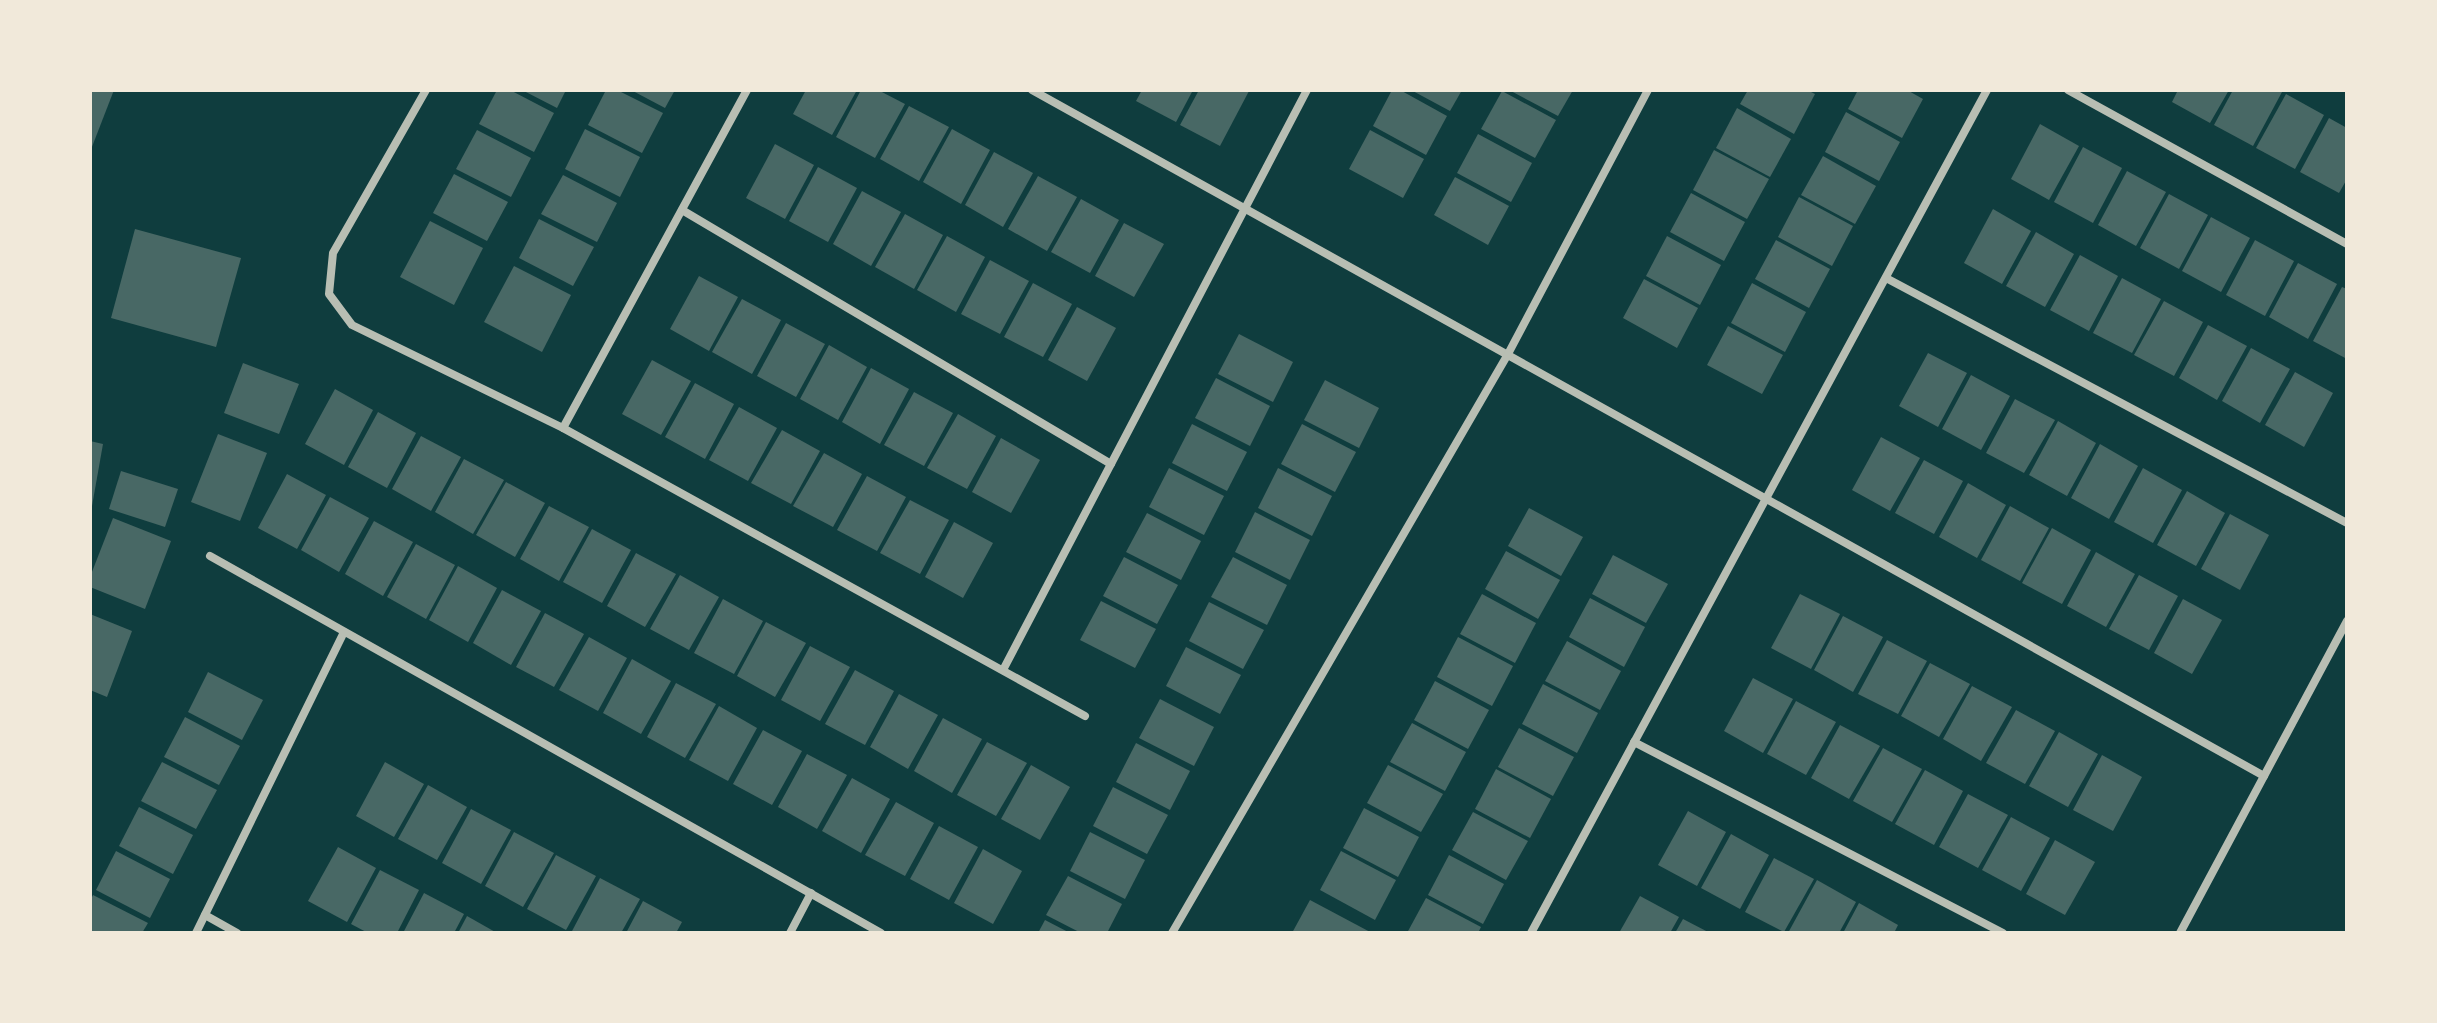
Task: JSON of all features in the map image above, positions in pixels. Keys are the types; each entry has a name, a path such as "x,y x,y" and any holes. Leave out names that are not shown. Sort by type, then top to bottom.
{"street":[{"path":"426,90 333,253 329,294 352,325 563,428 1085,716"},
{"path":"563,428 747,90"},
{"path":"1032,90 2264,776"},
{"path":"1003,670 1307,90"},
{"path":"1172,933 1508,354 1648,90"},
{"path":"1531,933 1987,90"},
{"path":"2068,90 2347,244"},
{"path":"682,210 1111,464"},
{"path":"1886,278 2347,523"},
{"path":"210,556 881,933"},
{"path":"2180,933 2347,621"},
{"path":"196,933 344,632"},
{"path":"1634,742 2003,933"},
{"path":"790,933 811,893"},
{"path":"205,915 237,933"}],"building":[{"path":"90,90 114,90 90,152"},
{"path":"497,90 510,90 554,113 534,152 479,124"},
{"path":"522,90 566,90 557,108"},
{"path":"606,90 617,90 663,113 642,153 588,125"},
{"path":"631,90 675,90 665,108"},
{"path":"806,90 857,90 832,135 793,114"},
{"path":"861,90 878,90 905,104 875,158 836,137"},
{"path":"1142,90 1193,90 1176,122 1136,101"},
{"path":"1199,90 1249,91 1220,146 1180,125"},
{"path":"1392,90 1400,90 1447,116 1426,155 1373,126"},
{"path":"1411,90 1462,90 1450,111"},
{"path":"1509,90 1573,90 1558,116"},
{"path":"1748,90 1807,90 1815,94 1794,134 1740,104"},
{"path":"1858,90 1907,90 1923,99 1902,138 1848,109"},
{"path":"2178,90 2229,90 2210,123 2172,102"},
{"path":"2233,90 2282,92 2253,146 2214,125"},
{"path":"1502,91 1556,120 1535,158 1481,129"},
{"path":"2286,94 2324,115 2295,169 2256,148"},
{"path":"909,106 949,127 919,181 880,159"},
{"path":"1737,108 1791,139 1770,177 1716,148"},
{"path":"1846,112 1900,142 1879,181 1825,152"},
{"path":"2329,118 2347,128 2347,179 2339,193 2300,172"},
{"path":"2040,124 2079,146 2049,200 2011,179"},
{"path":"585,129 640,157 620,197 565,169"},
{"path":"952,129 990,150 961,204 923,182"},
{"path":"477,130 531,158 511,197 456,169"},
{"path":"1370,130 1424,159 1403,198 1349,169"},
{"path":"1478,134 1532,163 1511,202 1457,173"},
{"path":"775,144 814,165 785,219 746,198"},
{"path":"2083,147 2122,168 2093,223 2054,202"},
{"path":"1714,150 1769,179 1747,219 1693,190"},
{"path":"994,152 1033,173 1003,227 965,205"},
{"path":"1823,156 1876,186 1855,224 1801,195"},
{"path":"818,167 857,188 828,242 789,221"},
{"path":"2127,171 2166,192 2136,246 2098,225"},
{"path":"454,174 508,202 487,241 433,213"},
{"path":"563,175 617,203 597,242 541,214"},
{"path":"1038,176 1077,197 1047,251 1008,229"},
{"path":"1455,177 1509,206 1488,245 1434,215"},
{"path":"862,191 901,212 871,266 833,244"},
{"path":"1691,193 1745,222 1724,261 1670,232"},
{"path":"2169,194 2208,215 2179,269 2140,248"},
{"path":"1799,197 1853,226 1832,266 1778,237"},
{"path":"1081,199 1119,220 1090,273 1051,252"},
{"path":"1993,209 2031,231 2002,284 1964,263"},
{"path":"905,214 943,235 914,289 875,267"},
{"path":"2211,217 2250,238 2221,292 2182,271"},
{"path":"539,219 594,247 573,286 519,258"},
{"path":"430,221 483,248 454,305 400,277"},
{"path":"1124,223 1164,244 1134,297 1095,276"},
{"path":"135,229 241,258 216,347 111,318"},
{"path":"2036,232 2074,254 2045,307 2006,286"},
{"path":"947,236 985,257 956,312 917,290"},
{"path":"1667,236 1721,265 1700,305 1646,276"},
{"path":"1776,240 1830,269 1809,308 1755,279"},
{"path":"2255,240 2294,261 2265,316 2226,295"},
{"path":"2080,255 2118,276 2089,331 2050,310"},
{"path":"990,260 1029,281 1000,334 961,314"},
{"path":"2298,263 2337,284 2308,339 2269,317"},
{"path":"514,266 571,295 542,352 484,322"},
{"path":"699,276 738,297 709,351 670,329"},
{"path":"2122,278 2161,299 2132,353 2093,333"},
{"path":"1644,279 1698,308 1677,348 1623,318"},
{"path":"1033,283 1072,304 1043,357 1004,337"},
{"path":"1752,283 1806,312 1785,352 1731,323"},
{"path":"2342,287 2347,289 2347,359 2313,341"},
{"path":"742,299 781,320 752,374 712,352"},
{"path":"2164,301 2203,322 2174,376 2134,355"},
{"path":"1077,307 1116,328 1087,381 1048,360"},
{"path":"786,323 825,344 796,397 757,376"},
{"path":"2208,325 2247,346 2217,400 2179,378"},
{"path":"1728,326 1783,355 1762,394 1707,365"},
{"path":"1239,334 1293,362 1273,402 1218,374"},
{"path":"829,345 867,367 838,420 800,399"},
{"path":"2251,348 2290,369 2260,423 2222,401"},
{"path":"1928,353 1967,373 1938,427 1899,406"},
{"path":"652,360 691,381 661,435 622,414"},
{"path":"243,363 299,384 279,434 224,413"},
{"path":"871,368 909,389 880,444 842,422"},
{"path":"2295,372 2333,393 2304,447 2265,425"},
{"path":"1971,375 2010,396 1981,450 1942,429"},
{"path":"1216,378 1270,406 1250,446 1195,418"},
{"path":"1325,380 1379,408 1359,448 1304,420"},
{"path":"695,383 734,404 705,459 665,437"},
{"path":"335,389 373,410 344,465 305,444"},
{"path":"914,392 953,413 924,466 884,445"},
{"path":"2015,399 2055,420 2024,473 1986,453"},
{"path":"739,407 777,428 748,481 709,460"},
{"path":"378,412 416,433 387,488 348,467"},
{"path":"958,414 996,436 967,489 927,468"},
{"path":"2058,421 2096,443 2067,496 2029,475"},
{"path":"1192,424 1247,452 1227,491 1172,463"},
{"path":"1302,424 1356,452 1335,492 1281,464"},
{"path":"782,430 820,451 791,504 751,483"},
{"path":"218,434 267,453 240,521 191,502"},
{"path":"421,436 461,457 431,511 392,489"},
{"path":"1881,437 1920,458 1890,511 1852,490"},
{"path":"1001,438 1040,460 1011,513 972,492"},
{"path":"90,441 103,444 92,506 90,506"},
{"path":"2100,444 2138,466 2109,519 2071,498"},
{"path":"824,453 862,474 833,527 793,506"},
{"path":"464,459 504,480 473,534 435,512"},
{"path":"1924,460 1963,481 1934,534 1895,513"},
{"path":"1169,468 1224,496 1204,535 1149,507"},
{"path":"1278,468 1332,496 1312,536 1258,508"},
{"path":"2143,468 2182,490 2153,543 2114,522"},
{"path":"121,471 178,489 165,527 109,509"},
{"path":"287,474 326,495 297,549 258,528"},
{"path":"867,476 906,497 877,551 837,530"},
{"path":"506,482 545,503 515,557 476,535"},
{"path":"1968,483 2006,505 1977,558 1939,537"},
{"path":"2187,491 2225,513 2196,566 2157,545"},
{"path":"330,497 369,518 339,572 301,550"},
{"path":"910,500 949,520 920,574 880,553"},
{"path":"549,506 589,527 559,581 520,559"},
{"path":"2010,506 2049,528 2020,581 1981,560"},
{"path":"1529,508 1583,537 1561,576 1508,546"},
{"path":"1255,512 1310,540 1290,580 1235,552"},
{"path":"1147,513 1201,541 1181,580 1126,552"},
{"path":"2230,514 2269,535 2240,590 2201,569"},
{"path":"113,518 171,541 145,609 90,587 90,577"},
{"path":"374,521 413,542 383,596 345,574"},
{"path":"954,522 993,543 963,598 925,577"},
{"path":"2052,528 2091,550 2062,604 2022,583"},
{"path":"592,529 631,550 602,603 563,582"},
{"path":"416,544 455,565 426,619 387,597"},
{"path":"1506,551 1560,580 1538,619 1485,589"},
{"path":"2096,552 2135,574 2106,627 2067,606"},
{"path":"636,553 676,574 645,627 607,606"},
{"path":"1613,555 1668,584 1646,623 1592,594"},
{"path":"1124,557 1178,585 1157,624 1103,596"},
{"path":"1233,557 1287,585 1267,625 1211,597"},
{"path":"458,566 497,588 468,642 429,620"},
{"path":"680,575 719,597 689,650 650,629"},
{"path":"2139,575 2178,596 2149,650 2109,629"},
{"path":"502,590 541,611 511,665 473,643"},
{"path":"1482,594 1536,623 1515,663 1460,634"},
{"path":"1800,594 1840,614 1811,669 1771,648"},
{"path":"1590,598 1645,627 1624,667 1569,637"},
{"path":"723,599 763,621 734,674 694,653"},
{"path":"2183,599 2222,620 2192,674 2154,653"},
{"path":"1101,601 1156,629 1135,668 1080,640"},
{"path":"1209,602 1264,630 1243,669 1189,641"},
{"path":"545,613 584,634 554,687 516,667"},
{"path":"90,614 132,631 107,697 90,690"},
{"path":"1843,616 1883,637 1853,692 1814,670"},
{"path":"766,622 806,643 775,697 737,676"},
{"path":"589,637 627,658 598,711 559,690"},
{"path":"1458,637 1513,666 1492,706 1437,677"},
{"path":"1887,640 1927,661 1898,714 1858,694"},
{"path":"1567,641 1621,671 1600,710 1545,681"},
{"path":"810,646 850,667 820,721 781,700"},
{"path":"1186,647 1241,675 1220,714 1166,686"},
{"path":"632,659 671,681 641,734 603,713"},
{"path":"1930,663 1970,684 1939,737 1901,716"},
{"path":"855,670 894,691 865,745 825,724"},
{"path":"208,672 263,700 242,740 188,712"},
{"path":"1753,678 1793,699 1763,753 1724,731"},
{"path":"1435,681 1489,710 1468,749 1414,720"},
{"path":"676,683 716,704 685,758 647,737"},
{"path":"1543,684 1598,713 1577,753 1522,724"},
{"path":"1972,686 2012,707 1981,761 1943,739"},
{"path":"899,694 938,715 908,769 870,747"},
{"path":"1160,699 1214,727 1194,766 1139,738"},
{"path":"1796,701 1836,722 1806,775 1767,754"},
{"path":"719,706 757,728 728,781 689,760"},
{"path":"2016,710 2055,731 2025,784 1986,763"},
{"path":"185,717 240,746 219,785 164,757"},
{"path":"943,718 982,739 952,793 914,771"},
{"path":"1412,723 1466,752 1445,791 1390,762"},
{"path":"1840,725 1880,746 1849,799 1811,778"},
{"path":"1519,728 1574,757 1553,796 1498,767"},
{"path":"763,730 802,751 772,805 733,784"},
{"path":"2059,732 2098,754 2068,807 2029,786"},
{"path":"987,742 1027,763 996,816 957,795"},
{"path":"1136,743 1190,771 1170,810 1116,782"},
{"path":"1883,748 1922,769 1892,822 1853,801"},
{"path":"807,754 847,775 817,829 778,807"},
{"path":"2102,755 2142,777 2113,831 2073,810"},
{"path":"162,762 217,790 196,829 141,801"},
{"path":"385,762 424,784 394,837 356,816"},
{"path":"1031,765 1070,787 1040,840 1001,819"},
{"path":"1388,765 1443,794 1421,832 1367,803"},
{"path":"1496,769 1551,799 1530,838 1475,809"},
{"path":"1925,770 1963,791 1934,845 1895,824"},
{"path":"852,778 890,799 861,853 822,831"},
{"path":"428,785 467,807 437,860 398,839"},
{"path":"1113,787 1168,815 1147,854 1093,826"},
{"path":"1968,794 2008,815 1978,868 1939,847"},
{"path":"896,802 934,823 905,876 865,855"},
{"path":"139,807 193,835 173,874 119,846"},
{"path":"1364,808 1419,837 1398,877 1343,848"},
{"path":"471,809 511,830 481,884 442,863"},
{"path":"1688,811 1726,832 1697,886 1658,865"},
{"path":"1473,812 1528,841 1506,880 1452,850"},
{"path":"2011,817 2050,838 2021,891 1982,870"},
{"path":"939,826 978,847 949,900 910,879"},
{"path":"514,832 554,853 523,907 485,886"},
{"path":"1090,832 1145,860 1125,899 1070,871"},
{"path":"1731,834 1769,855 1740,909 1701,888"},
{"path":"2055,840 2095,862 2065,915 2026,894"},
{"path":"338,847 376,868 347,922 308,901"},
{"path":"983,849 1022,871 993,924 954,903"},
{"path":"116,851 170,879 150,918 96,890"},
{"path":"1341,851 1396,880 1375,920 1320,890"},
{"path":"556,855 596,876 566,930 527,909"},
{"path":"1449,855 1504,884 1483,924 1428,895"},
{"path":"1774,858 1814,879 1784,932 1745,912"},
{"path":"380,870 419,890 397,933 368,933 351,924"},
{"path":"1068,876 1122,904 1107,933 1081,933 1046,915"},
{"path":"600,878 640,899 621,933 571,933"},
{"path":"1817,880 1856,902 1839,933 1788,933"},
{"path":"424,893 464,914 454,933 403,933"},
{"path":"93,895 148,923 142,933 90,933 90,901"},
{"path":"1640,896 1679,917 1670,933 1619,933"},
{"path":"1426,898 1481,927 1478,933 1407,933"},
{"path":"1310,900 1372,933 1292,933"},
{"path":"643,901 682,922 676,933 626,933"},
{"path":"1859,903 1898,925 1894,933 1843,933"},
{"path":"467,916 497,933 458,933"},
{"path":"1683,919 1710,933 1675,933"},
{"path":"1045,920 1070,933 1038,933"}]}
